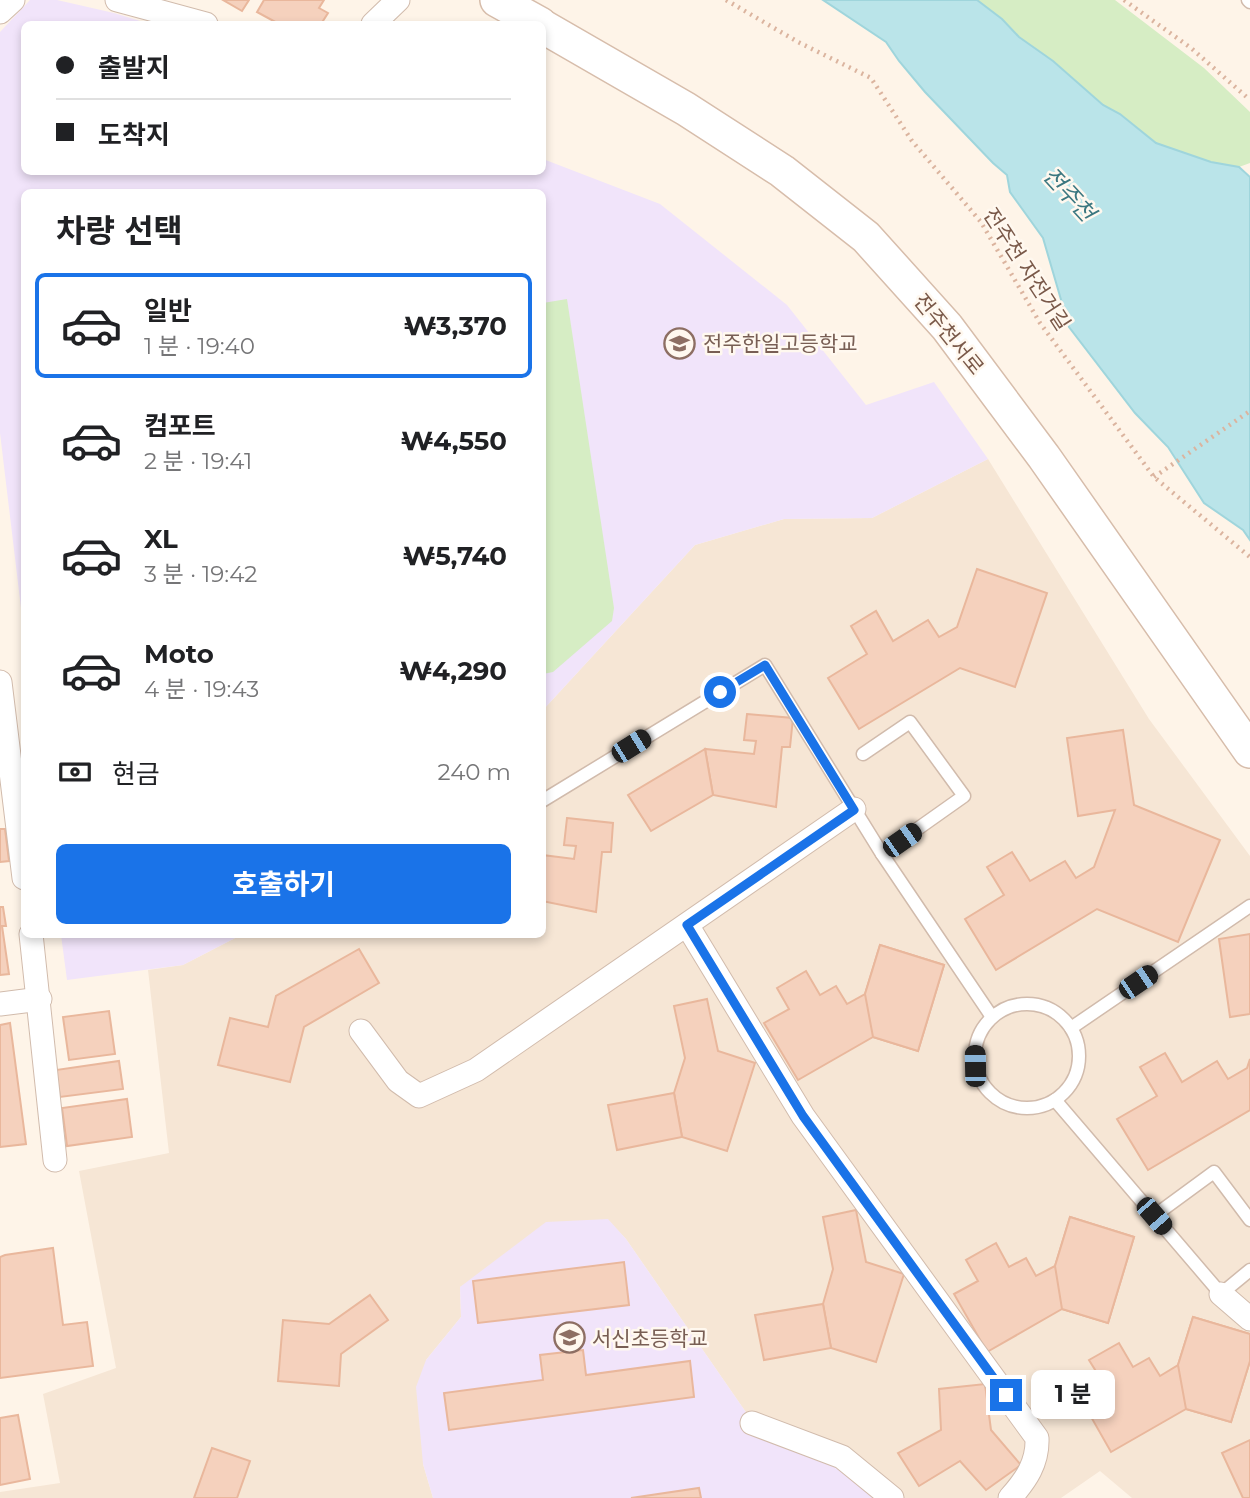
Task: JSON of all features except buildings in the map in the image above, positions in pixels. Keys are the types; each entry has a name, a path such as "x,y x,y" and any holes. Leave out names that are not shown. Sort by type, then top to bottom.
{"street":[{"path":"0,12 13,0"},
{"path":"117,0 195,21"},
{"path":"376,21 398,0"},
{"name":"전주천서로","path":"497,0 534,21"},
{"name":"전주천서로","path":"546,28 686,109 782,171 866,237 947,327 1044,457 1250,751"},
{"path":"0,682 21,854"},
{"path":"360,1031 398,1081 419,1096 476,1070 854,810"},
{"path":"687,925 803,1116 1037,1438 1038,1452 1025,1482 1010,1498"},
{"path":"32,938 55,1160"},
{"path":"0,1004 40,999"},
{"path":"1222,1294 1250,1319"},
{"path":"752,1423 842,1457 892,1498"}],"lane":[{"path":"546,799 765,665 881,854 992,1017"},
{"path":"863,754 910,722 964,796 881,854"},
{"path":"1071,1028 1250,906"},
{"path":"1025,1003 1043,1006 1059,1014 1071,1028 1078,1043 1079,1059 1075,1075 1067,1089 1055,1100 1023,1108 1006,1104 992,1095 982,1083 975,1066 975,1048 981,1031 992,1017 1007,1007 1025,1003"},
{"path":"1055,1100 1222,1294 1250,1270"},
{"path":"1154,1216 1214,1172 1250,1220"}],"path":[{"name":"전주천 자전거길","path":"726,0 798,42 871,78 912,141 981,222 1040,323 1154,477 1250,557"},
{"path":"1124,0 1191,48 1250,100"},
{"path":"1154,477 1250,411"}],"shaded area":[{"name":"전주한일고등학교","path":"30,0 57,0 140,21 21,21 21,175 546,175 546,160 660,204 787,305 866,405 934,382 988,459 872,518 784,519 695,545 546,707 546,189 21,189 21,608 0,433 0,32"},
{"path":"988,459 1149,719 1250,856 1250,1498 1132,1498 1100,1471 1061,1498 876,1498 752,1421 626,1239 607,1219 460,1287 461,1317 426,1360 423,1464 433,1498 0,1498 0,1492 60,1483 43,1394 116,1368 79,1171 169,1153 148,970 183,965 235,938 546,938 546,707 695,545 784,519 872,518"},
{"path":"62,938 235,938 183,965 67,980"},
{"name":"서신초등학교","path":"608,1219 626,1239 752,1421 830,1440 876,1498 433,1498 423,1464 416,1387 426,1360 461,1317 460,1287 546,1222"}],"green space":[{"path":"977,0 1115,0 1204,68 1250,112 1250,163 1239,167 1212,162 1156,143 1120,114 1103,105"},
{"path":"567,299 614,608 612,621 553,672 546,673 546,302"}],"water":[{"name":"전주천","path":"823,0 977,0 1103,105 1120,114 1156,143 1211,162 1239,167 1250,177 1250,540 1243,530 1204,503 1168,447 1135,413 1069,327 1043,238 1010,192 1007,175 925,92 886,42"}],"place":[{"name":"전주한일고등학교","path":"680,343"},
{"name":"서신초등학교","path":"569,1338"}],"route":[{"path":"720,692 765,665 854,810 687,925 803,1116 1006,1395"}]}
